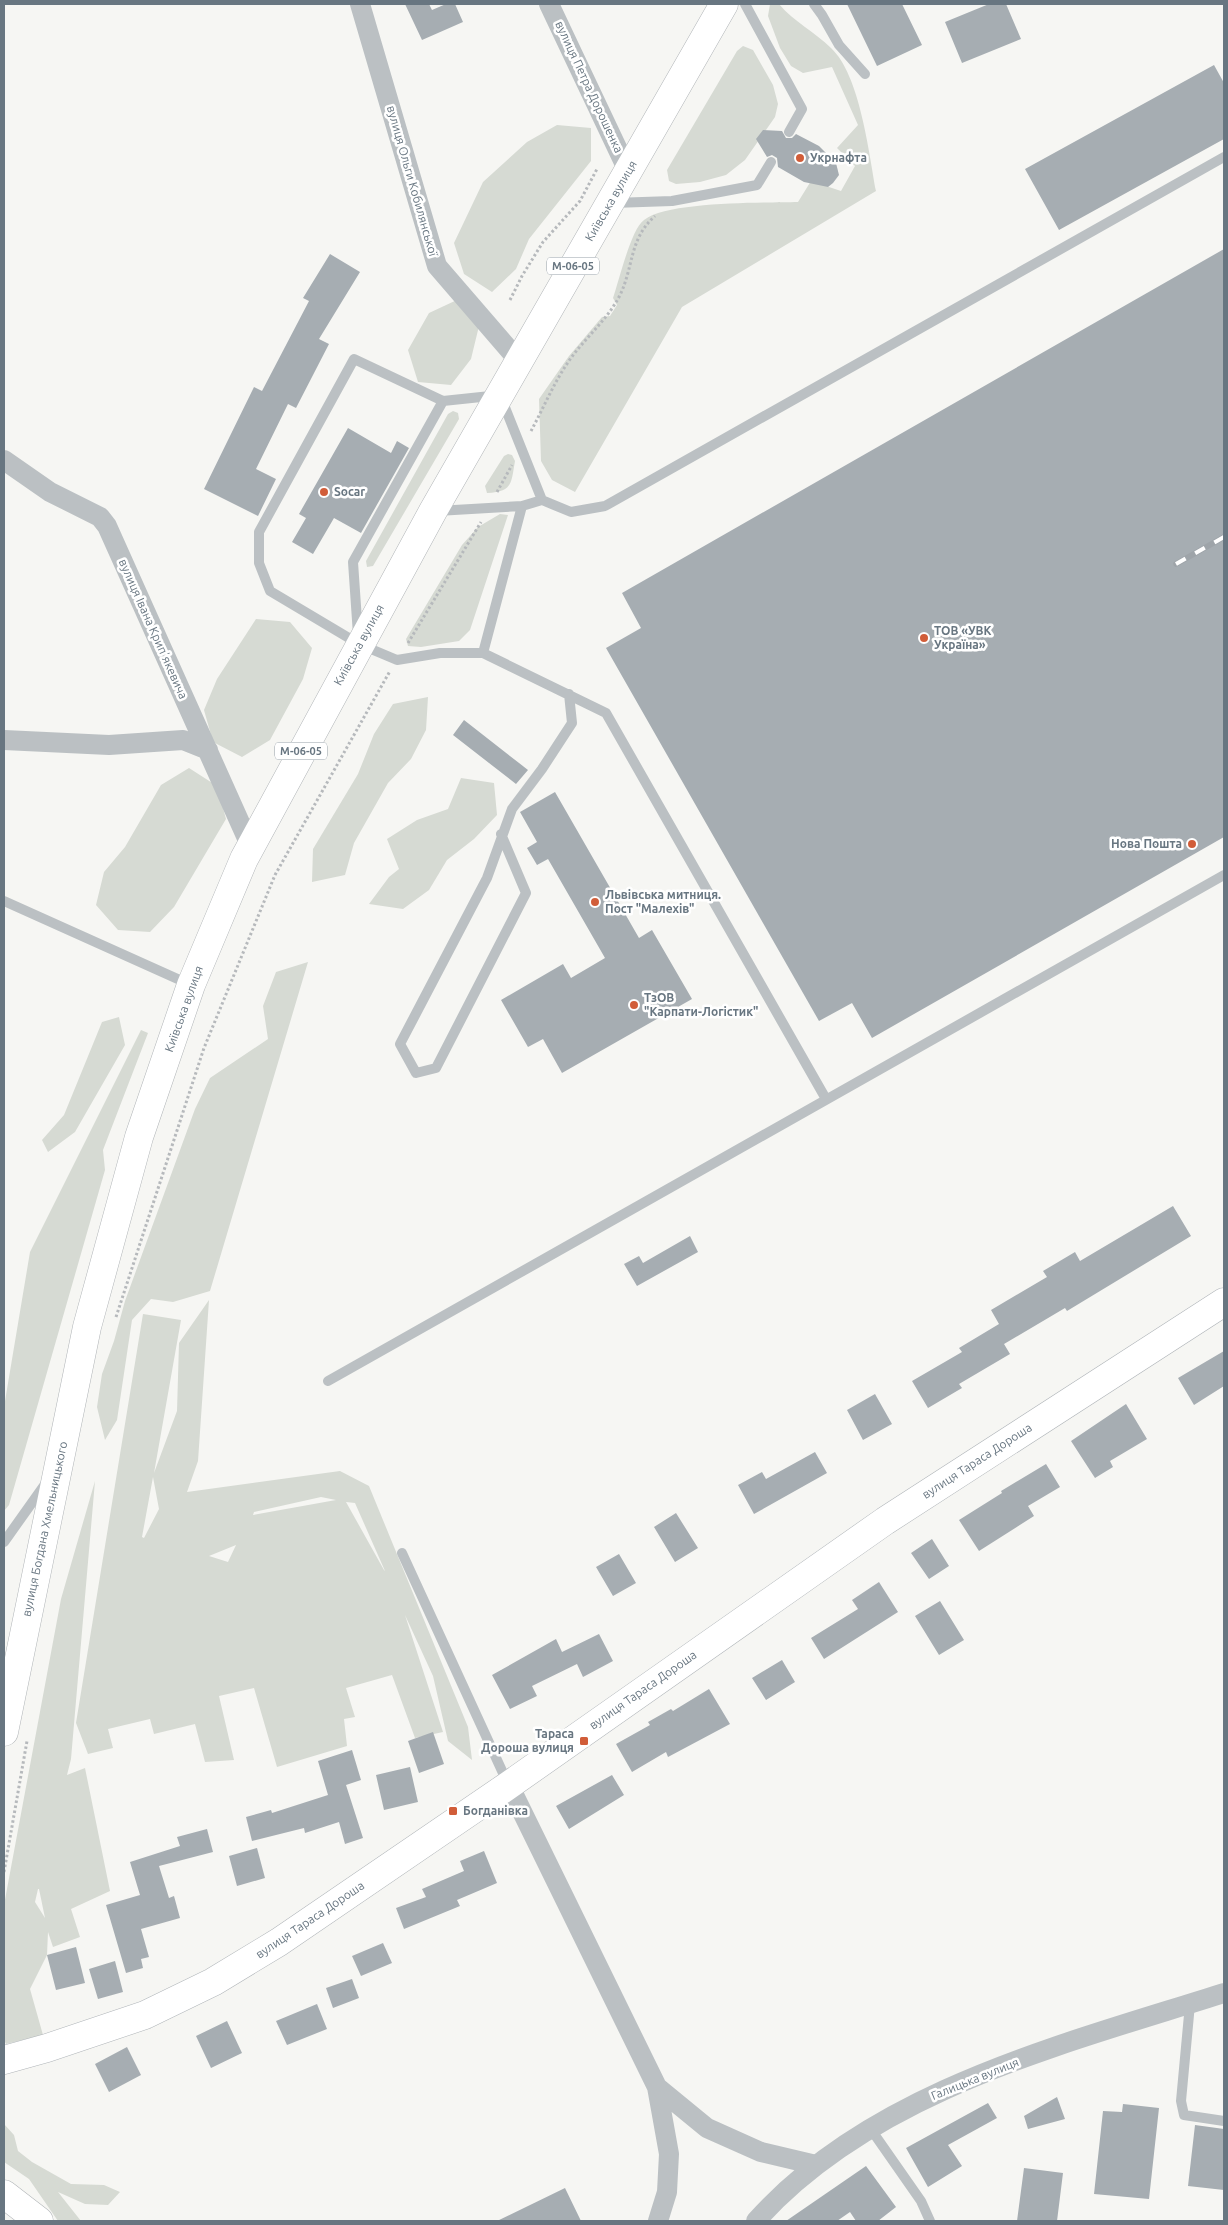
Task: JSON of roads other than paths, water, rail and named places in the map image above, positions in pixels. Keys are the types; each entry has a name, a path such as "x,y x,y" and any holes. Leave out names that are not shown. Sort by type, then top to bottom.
{"main road":[{"name":"Київська вулиця","path":"87,1327 139,1137 157,1083 191,985 250,845 433,511 724,4"},
{"name":"вулиця Тараса Дороша","path":"4,2060 47,2048 145,2014 213,1982 279,1942 509,1785 893,1516 1224,1302"},
{"name":"вулиця Богдана Хмельницького","path":"16,1733 58,1466 87,1327"},
{"path":"4,2194 39,2221"}],"street":[{"name":"вулиця Ольги Кобилянської","path":"360,4 437,266 519,360"},
{"name":"вулиця Петра Дорошенка","path":"549,4 628,171"},
{"name":"вулиця Івана Крипʼякевича","path":"4,460 50,492 100,517 107,526 250,845"},
{"path":"4,740 109,745 183,740 208,750"},
{"path":"509,1785 657,2087 670,2154 667,2192 658,2221"},
{"name":"Галицька вулиця","path":"756,2221 770,2206 816,2166 870,2128 928,2097 1051,2049 1224,1993"},
{"path":"657,2087 708,2128 761,2152 816,2166"}],"lane":[{"path":"745,4 802,110 789,132"},
{"path":"814,4 839,45 865,74"},
{"path":"433,511 522,506 542,500 571,512 605,506 1224,157"},
{"path":"609,203 672,201 757,185 771,162"},
{"path":"542,500 500,395 443,401 354,358 259,532 259,563 270,592 359,644 397,660 440,652 483,652 606,713 826,1099"},
{"path":"359,644 353,562 443,401"},
{"path":"483,652 522,506"},
{"path":"501,834 526,893 436,1068 416,1073 400,1044 487,878 501,834 512,809 542,770 572,723 568,694"},
{"path":"328,1382 1224,875"},
{"path":"4,901 191,985"},
{"path":"4,1542 58,1466"},
{"path":"402,1553 509,1785"},
{"path":"1190,2004 1181,2101 1184,2115 1224,2122"},
{"path":"870,2128 921,2201 930,2221"}],"railway":[{"path":"1176,564 1224,537"}],"place":[{"name":"Укрнафта","path":"800,158"},
{"name":"Socar","path":"324,492"},
{"name":"ТОВ «УВК Україна»","path":"924,638"},
{"name":"Нова Пошта","path":"1192,844"},
{"name":"Львівська митниця. Пост \"Малехів\"","path":"595,902"},
{"name":"ТзОВ \"Карпати-Логістик\"","path":"634,1005"},
{"name":"Тараса Дороша вулиця","path":"584,1741"},
{"name":"Богданівка","path":"453,1811"}]}
